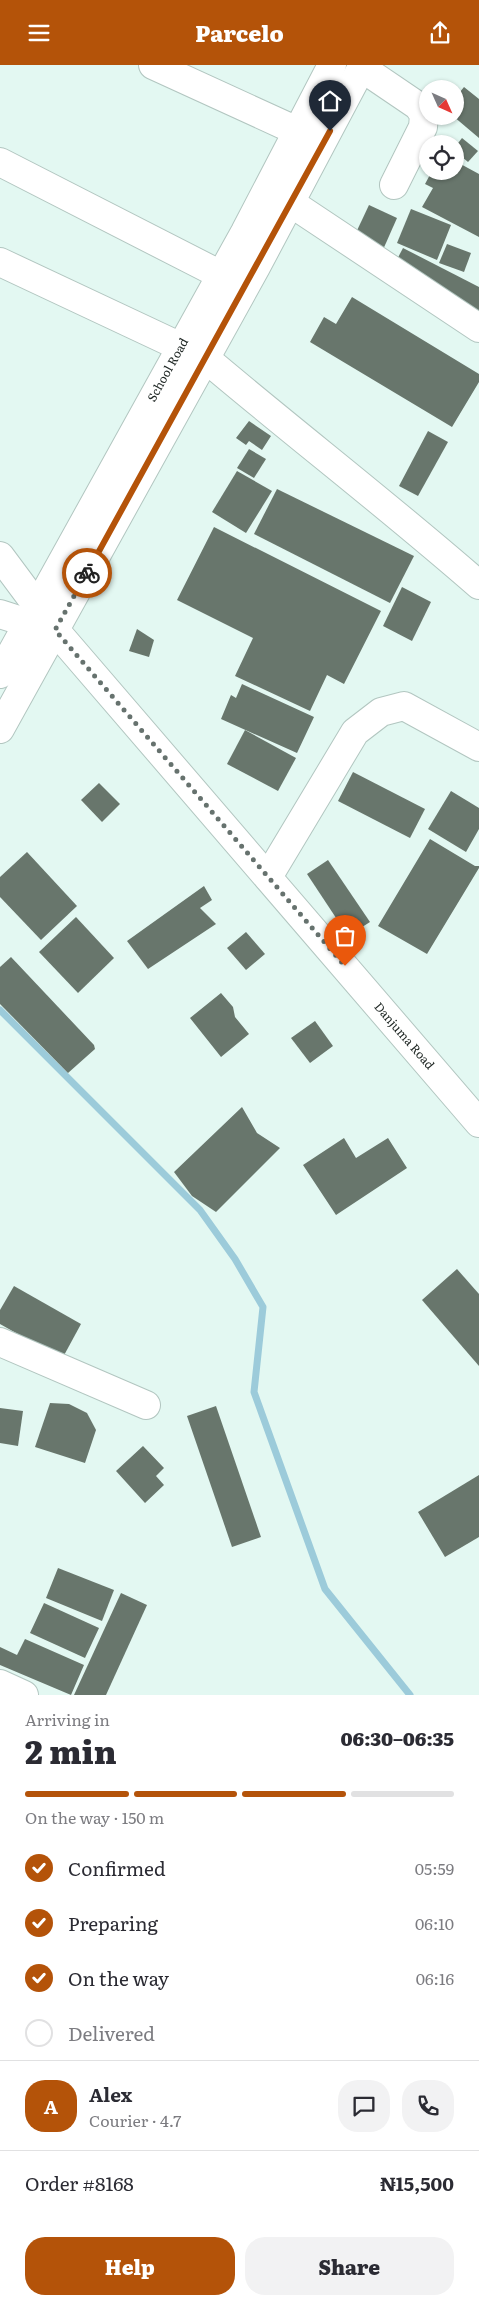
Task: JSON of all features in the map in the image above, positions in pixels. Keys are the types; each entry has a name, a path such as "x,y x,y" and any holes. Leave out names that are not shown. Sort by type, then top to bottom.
{"main road":[{"path":"153,65 297,131"},
{"name":"School Road","path":"0,674 221,275 332,65"},
{"path":"0,729 291,203 363,67 418,106 424,115 423,127 394,185"},
{"path":"0,163 221,275"},
{"path":"291,203 479,328"},
{"path":"0,262 181,347"},
{"path":"206,358 291,431 421,534 479,585"},
{"name":"Danjuma Road","path":"0,556 33,615 55,630 268,877 469,1098 479,1123"},
{"path":"0,614 33,615"},
{"path":"268,877 355,732 381,712 404,706 479,747"},
{"path":"0,1342 146,1405"},
{"path":"0,1683 24,1695"}],"building":[{"path":"464,87 479,99 479,138 464,125"},
{"path":"464,140 478,151 468,162 464,159"},
{"path":"464,166 479,174 479,237 422,207 433,188 425,184 427,180 464,180"},
{"path":"369,205 397,218 382,252 353,239"},
{"path":"411,209 451,225 437,260 397,243"},
{"path":"447,244 471,253 464,272 439,263"},
{"path":"403,248 479,287 479,311 393,267"},
{"path":"352,297 479,374 479,382 452,427 310,342 324,317 336,324"},
{"path":"249,421 271,436 262,450 249,441 246,445 236,438"},
{"path":"428,431 448,442 418,496 399,486"},
{"path":"249,449 266,459 254,478 237,468"},
{"path":"237,471 272,491 246,533 212,512"},
{"path":"277,489 414,556 390,603 254,534"},
{"path":"214,527 381,611 344,684 327,675 310,711 235,676 253,638 177,600"},
{"path":"402,587 431,602 412,641 383,626"},
{"path":"137,629 154,640 149,657 129,651"},
{"path":"242,684 314,717 297,753 221,719 231,695 236,698"},
{"path":"245,730 296,758 278,791 227,764"},
{"path":"353,772 425,809 410,838 338,801"},
{"path":"99,783 120,804 102,822 81,800"},
{"path":"451,791 479,808 479,829 466,852 428,829"},
{"path":"430,839 475,866 479,866 479,868 427,954 378,926"},
{"path":"27,852 77,906 41,940 0,897 0,877"},
{"path":"328,860 370,922 348,936 307,874"},
{"path":"204,886 212,900 200,908 216,924 148,969 127,941"},
{"path":"76,917 114,958 78,993 39,952"},
{"path":"246,932 265,954 246,970 227,948"},
{"path":"11,957 94,1045 95,1049 68,1073 0,1004 0,967"},
{"path":"221,993 233,1007 235,1017 249,1034 221,1057 190,1018"},
{"path":"315,1021 333,1046 310,1063 291,1038"},
{"path":"242,1107 257,1133 280,1148 216,1212 192,1196 174,1172"},
{"path":"344,1138 356,1158 388,1138 407,1168 336,1215 303,1165"},
{"path":"457,1269 479,1294 479,1366 422,1300"},
{"path":"14,1286 81,1324 62,1359 0,1324 0,1310"},
{"path":"50,1403 69,1404 87,1413 96,1430 85,1463 35,1447"},
{"path":"216,1406 261,1537 232,1547 187,1416"},
{"path":"0,1408 23,1411 18,1446 0,1443"},
{"path":"143,1446 164,1468 156,1476 164,1485 145,1503 116,1471"},
{"path":"479,1475 479,1537 445,1557 418,1512"},
{"path":"58,1568 114,1590 102,1621 46,1598"},
{"path":"121,1593 147,1605 106,1695 74,1695"},
{"path":"44,1603 99,1628 85,1658 30,1633"},
{"path":"25,1639 84,1665 71,1695 0,1665 0,1647 17,1655"}],"waterway":[{"path":"0,1010 200,1210 235,1259 263,1307 254,1392 325,1589 410,1695"}],"way so far":[{"path":"87,573 55,630 345,966"}],"route":[{"path":"87,573 330,131"}]}
